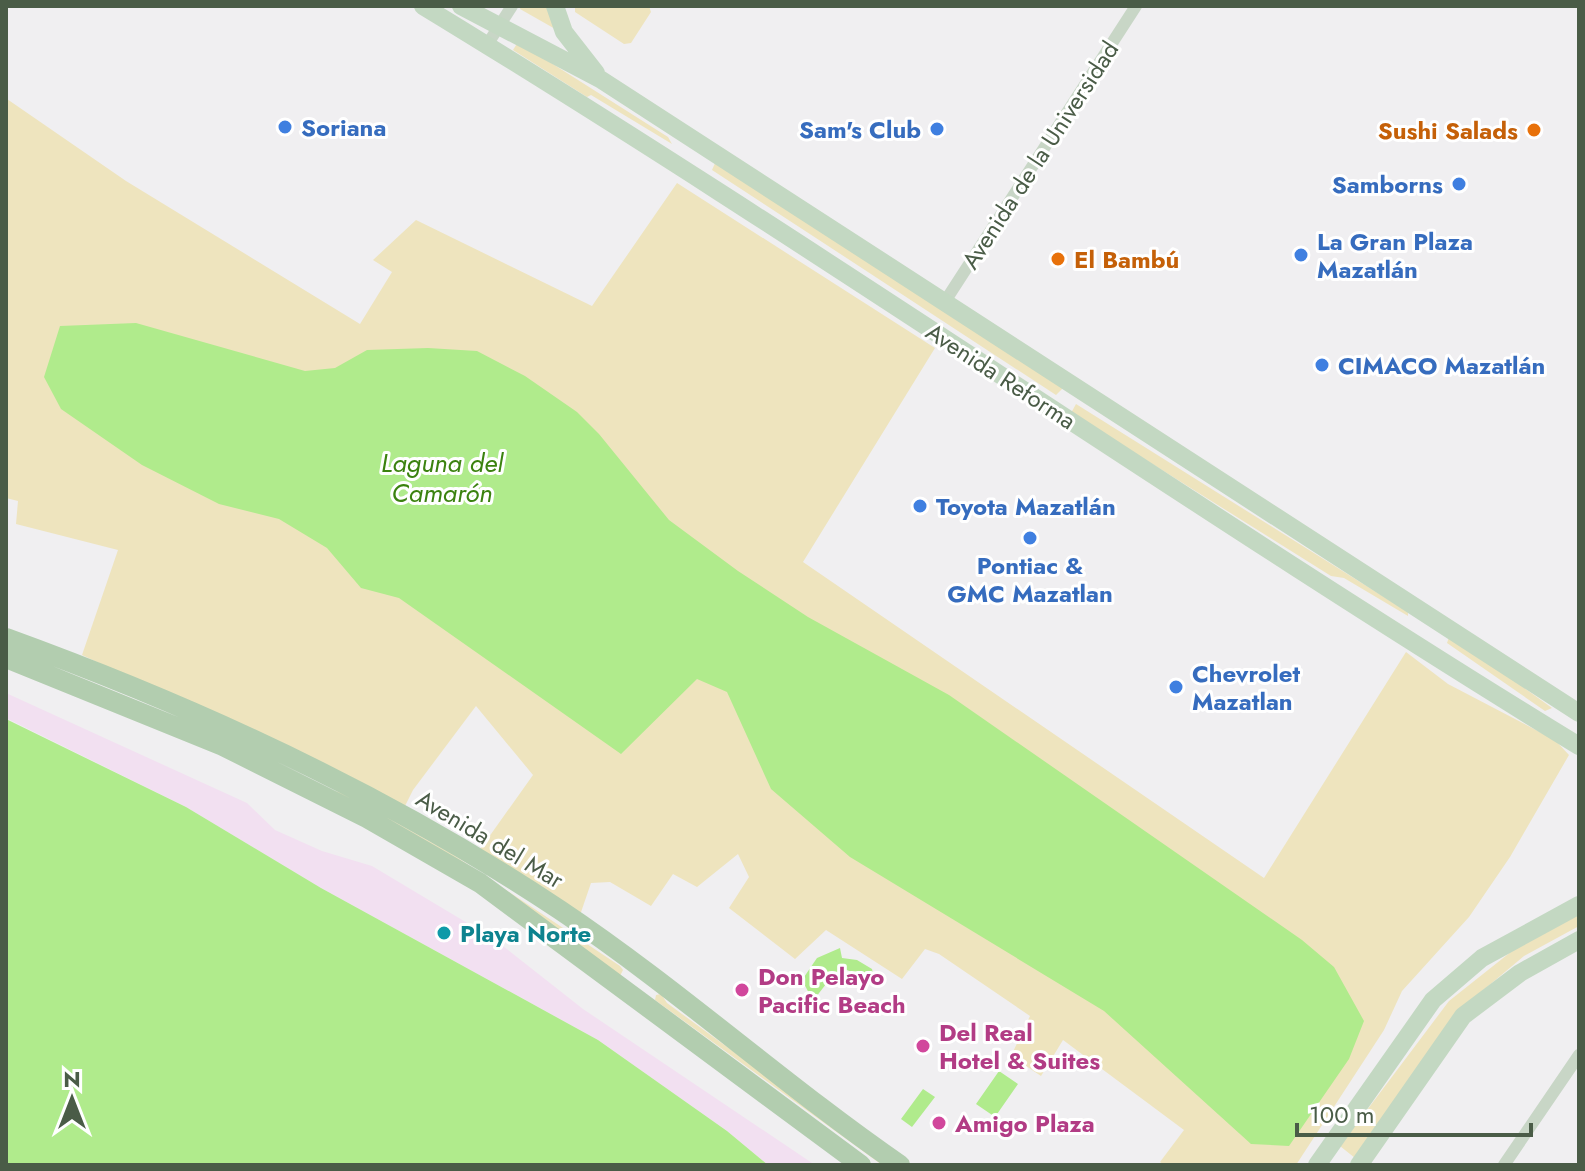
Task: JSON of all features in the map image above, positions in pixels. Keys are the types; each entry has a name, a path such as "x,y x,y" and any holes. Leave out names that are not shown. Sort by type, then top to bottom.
{"main road":[{"name":"Avenida Reforma","path":"423,6 1172,490 1579,746"},
{"path":"461,6 484,12"},
{"path":"555,6 564,32 600,79"},
{"name":"Avenida Reforma","path":"484,12 499,27 600,79 1572,708"},
{"path":"1417,643 1432,619"},
{"name":"Avenida del Mar","path":"6,638 93,670 228,728 320,772 466,851 562,911 900,1165"},
{"name":"Avenida del Mar","path":"6,658 223,746 367,818 480,883 861,1165"},
{"path":"1546,726 1572,708"},
{"path":"1317,1165 1433,1000 1482,958 1579,905"},
{"path":"1359,1165 1463,1016 1520,973 1579,940"}],"street":[{"path":"487,45 512,6"},
{"name":"Avenida de la Universidad","path":"944,303 1136,6"},
{"path":"471,35 484,12"},
{"path":"1504,1165 1579,1055"}],"shaded area":[{"path":"521,6 553,6 564,34 520,9"},
{"path":"575,6 649,6 651,12 631,43 624,44 575,12"},
{"path":"518,42 668,137 672,144 591,95 587,97 513,50"},
{"path":"7,99 126,181 360,324 392,272 373,260 416,220 592,306 677,183 935,348 803,562 1264,878 1406,652 1448,684 1555,740 1569,755 1510,857 1469,917 1402,991 1384,1030 1296,1165 1164,1165 1160,1162 1184,1130 1063,1040 1041,1076 1011,1056 1030,1016 939,954 925,949 902,979 826,930 795,959 729,908 749,877 738,854 697,887 673,874 651,906 610,882 591,883 579,918 479,851 533,775 476,706 413,790 404,808 82,655 118,550 16,524 18,501 6,498"},
{"path":"716,161 1063,388 1056,395 712,170"},
{"path":"1076,404 1408,612 1408,616 1344,578 1331,576 1071,413"},
{"path":"1453,636 1552,708 1545,711 1447,643"},
{"path":"333,791 344,793 452,854 620,966 623,970 620,976"},
{"path":"1579,911 1579,926 1524,956 1462,1008 1355,1158 1340,1146 1449,1001 1512,951"},
{"path":"661,994 667,1003 888,1165 882,1165 655,1000 656,995"}],"sand":[{"name":"Playa Norte","path":"6,693 247,803 275,830 322,851 372,866 494,939 583,1009 815,1165 768,1165 727,1131 598,1040 321,888 186,807 6,718"}],"water":[{"name":"Laguna del Camarón","path":"136,323 305,371 335,368 367,350 428,348 477,351 525,376 577,412 599,434 669,520 738,571 808,617 949,695 1302,940 1334,967 1364,1021 1349,1059 1289,1146 1251,1144 1104,1011 850,857 771,789 727,692 697,679 621,754 399,598 361,588 327,548 279,519 219,504 142,465 61,409 44,377 60,326"},
{"path":"6,719 186,807 321,888 598,1040 727,1131 768,1165 6,1165"},
{"path":"840,948 842,958 857,960 872,969 874,978 871,981 847,970 833,975 816,997 811,997 802,980 817,958"},
{"path":"999,1071 1018,1084 995,1117 976,1104"},
{"path":"923,1089 935,1097 912,1127 901,1119"}],"place":[{"name":"Soriana","path":"285,127"},
{"name":"Sam's Club","path":"937,129"},
{"name":"Sushi Salads","path":"1534,130"},
{"name":"Samborns","path":"1459,184"},
{"name":"La Gran Plaza Mazatlán","path":"1301,255"},
{"name":"El Bambú","path":"1058,259"},
{"name":"CIMACO Mazatlán","path":"1322,365"},
{"name":"Toyota Mazatlán","path":"920,506"},
{"name":"Pontiac & GMC Mazatlan","path":"1030,538"},
{"name":"Chevrolet Mazatlan","path":"1176,687"},
{"name":"Playa Norte","path":"444,933"},
{"name":"Don Pelayo Pacific Beach","path":"742,990"},
{"name":"Del Real Hotel & Suites","path":"923,1046"},
{"name":"Amigo Plaza","path":"939,1123"}]}
